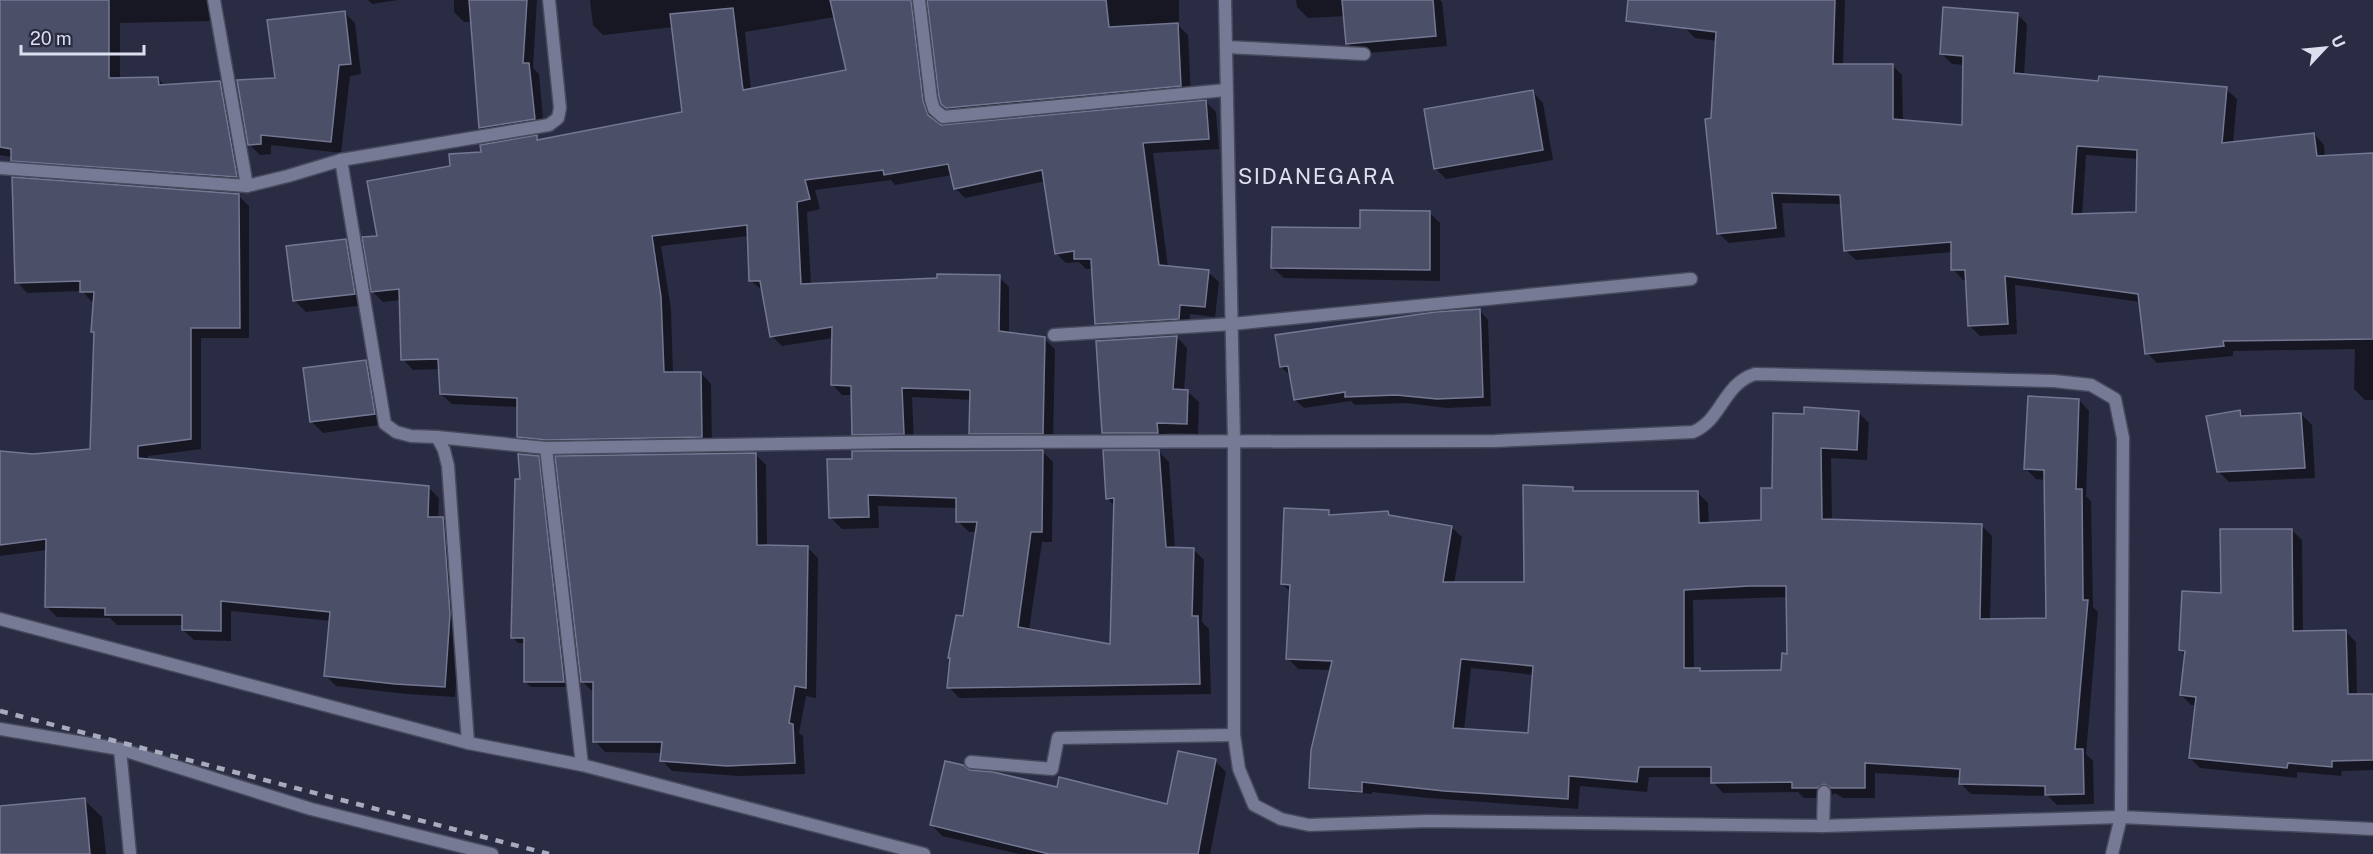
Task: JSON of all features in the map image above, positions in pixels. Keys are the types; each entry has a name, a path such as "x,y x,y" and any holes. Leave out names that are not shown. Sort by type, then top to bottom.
{"street":[{"path":"214,0 247,186"},
{"path":"0,168 247,186 288,176 340,159 549,125 558,118 561,108 549,0"},
{"path":"919,0 933,109 944,117 1226,90"},
{"path":"1225,0 1234,440 1234,735 1239,769 1254,805 1281,819 1309,825 1428,821 1823,826 2121,817 2373,830"},
{"path":"1226,47 1364,54"},
{"path":"340,159 385,424 396,432 411,436 546,448 896,442 1495,441 1693,432 1709,423 1732,388 1742,378 1755,374 2054,381 2091,385 2115,399 2123,438 2121,817 2112,854"},
{"path":"1054,335 1232,324 1691,279"},
{"path":"437,437 444,450 448,466 468,743"},
{"path":"546,448 582,765"},
{"path":"0,619 468,743 582,765 924,854"},
{"path":"0,729 120,749 311,809 492,854"},
{"path":"971,762 1052,770 1058,738 1234,735"},
{"path":"120,749 130,854"},
{"path":"1823,826 1824,792"}],"building":[{"path":"0,0 109,0 109,78 158,77 159,85 220,81 237,177 11,161 11,149 0,147"},
{"path":"469,0 527,0 523,63 529,63 535,119 479,128"},
{"path":"830,0 911,0 923,101 928,115 941,125 1206,100 1209,139 1143,143 1159,265 1209,270 1205,307 1180,305 1179,319 1095,324 1091,259 1074,259 1074,251 1055,254 1042,170 954,189 948,164 884,175 883,170 805,180 810,199 797,202 801,284 937,278 937,274 1000,275 999,331 1045,337 1043,434 969,434 970,390 902,388 904,434 852,435 851,386 831,385 832,327 770,337 760,281 749,281 747,225 652,236 661,297 664,372 701,372 702,437 546,440 517,437 517,398 440,394 438,359 401,360 399,289 371,292 362,237 377,236 367,181 450,166 449,154 481,152 480,145 537,135 537,140 682,112 670,14 733,8 743,90 846,70"},
{"path":"927,0 1106,0 1109,27 1178,23 1181,86 946,108 941,104 939,97"},
{"path":"1342,0 1433,0 1436,36 1346,44"},
{"path":"1628,0 1835,0 1833,64 1893,64 1893,119 1962,125 1963,56 1940,54 1943,7 2018,13 2014,73 2098,81 2099,76 2227,87 2222,143 2314,133 2317,156 2373,153 2373,339 2223,341 2224,346 2145,354 2138,294 2005,276 2008,324 1968,326 1965,270 1951,270 1951,242 1844,251 1840,195 1772,193 1776,228 1717,234 1705,119 1711,118 1716,32 1626,21","holes":["2077,146 2137,150 2136,212 2072,214"]},
{"path":"345,11 351,64 339,65 331,142 261,135 261,144 248,145 237,80 275,78 267,20"},
{"path":"1533,90 1543,150 1434,169 1424,109"},
{"path":"12,177 239,194 240,328 191,328 191,439 138,446 138,458 429,486 428,517 443,517 450,614 445,687 324,676 330,612 221,601 221,631 182,630 182,615 105,615 105,608 45,607 46,539 0,545 0,451 33,454 90,449 94,332 91,332 94,292 80,292 80,281 15,283"},
{"path":"1360,210 1430,211 1430,270 1271,268 1272,227 1360,228"},
{"path":"346,239 355,294 293,301 286,246"},
{"path":"1480,309 1483,397 1437,399 1396,395 1345,397 1345,392 1294,400 1288,366 1280,367 1275,335 1435,312"},
{"path":"1177,336 1173,389 1188,390 1187,424 1157,423 1158,433 1102,433 1096,341"},
{"path":"366,360 375,414 310,422 303,368"},
{"path":"2028,396 2079,399 2076,489 2082,489 2083,600 2088,600 2075,749 2083,749 2084,794 2045,795 2045,786 1959,784 1960,769 1865,763 1865,788 1831,788 1824,784 1817,788 1792,788 1792,782 1711,783 1711,767 1639,767 1637,782 1569,776 1568,799 1444,791 1362,782 1362,792 1309,788 1311,750 1332,661 1286,659 1290,585 1281,584 1284,508 1329,510 1329,515 1388,511 1389,515 1452,526 1443,582 1524,582 1523,485 1573,487 1573,491 1698,491 1699,523 1761,520 1761,488 1772,488 1773,413 1804,414 1804,407 1859,411 1857,450 1821,448 1822,519 1982,524 1980,619 2046,618 2044,470 2024,469","holes":["1786,586 1787,654 1782,653 1781,670 1700,671 1700,668 1684,668 1684,590","1461,659 1533,666 1528,733 1453,728"]},
{"path":"2240,410 2241,416 2301,413 2305,468 2217,472 2206,416"},
{"path":"1043,450 1042,532 1031,532 1018,627 1110,644 1114,498 1106,499 1103,450 1159,450 1166,547 1194,548 1192,616 1198,616 1200,684 947,688 950,658 948,658 956,615 963,616 977,522 956,522 956,498 868,495 869,517 829,518 827,459 852,459 852,451"},
{"path":"756,453 757,545 808,546 806,688 795,686 789,723 793,724 795,763 727,766 660,761 662,742 593,742 593,682 581,682 555,456"},
{"path":"518,454 539,456 564,682 524,682 524,638 511,638 515,479 520,479"},
{"path":"2220,529 2292,529 2293,631 2346,630 2348,694 2373,694 2373,760 2332,761 2332,767 2288,763 2287,768 2189,758 2196,697 2180,695 2185,651 2179,650 2182,591 2221,593"},
{"path":"1178,751 1216,759 1198,854 1049,854 930,825 945,761 963,765 970,770 993,772 1057,787 1059,777 1167,804"},
{"path":"85,798 90,854 0,854 0,806"}],"railway":[{"path":"0,711 549,854"}],"district":[{"name":"SIDANEGARA","path":"1317,176"}]}
